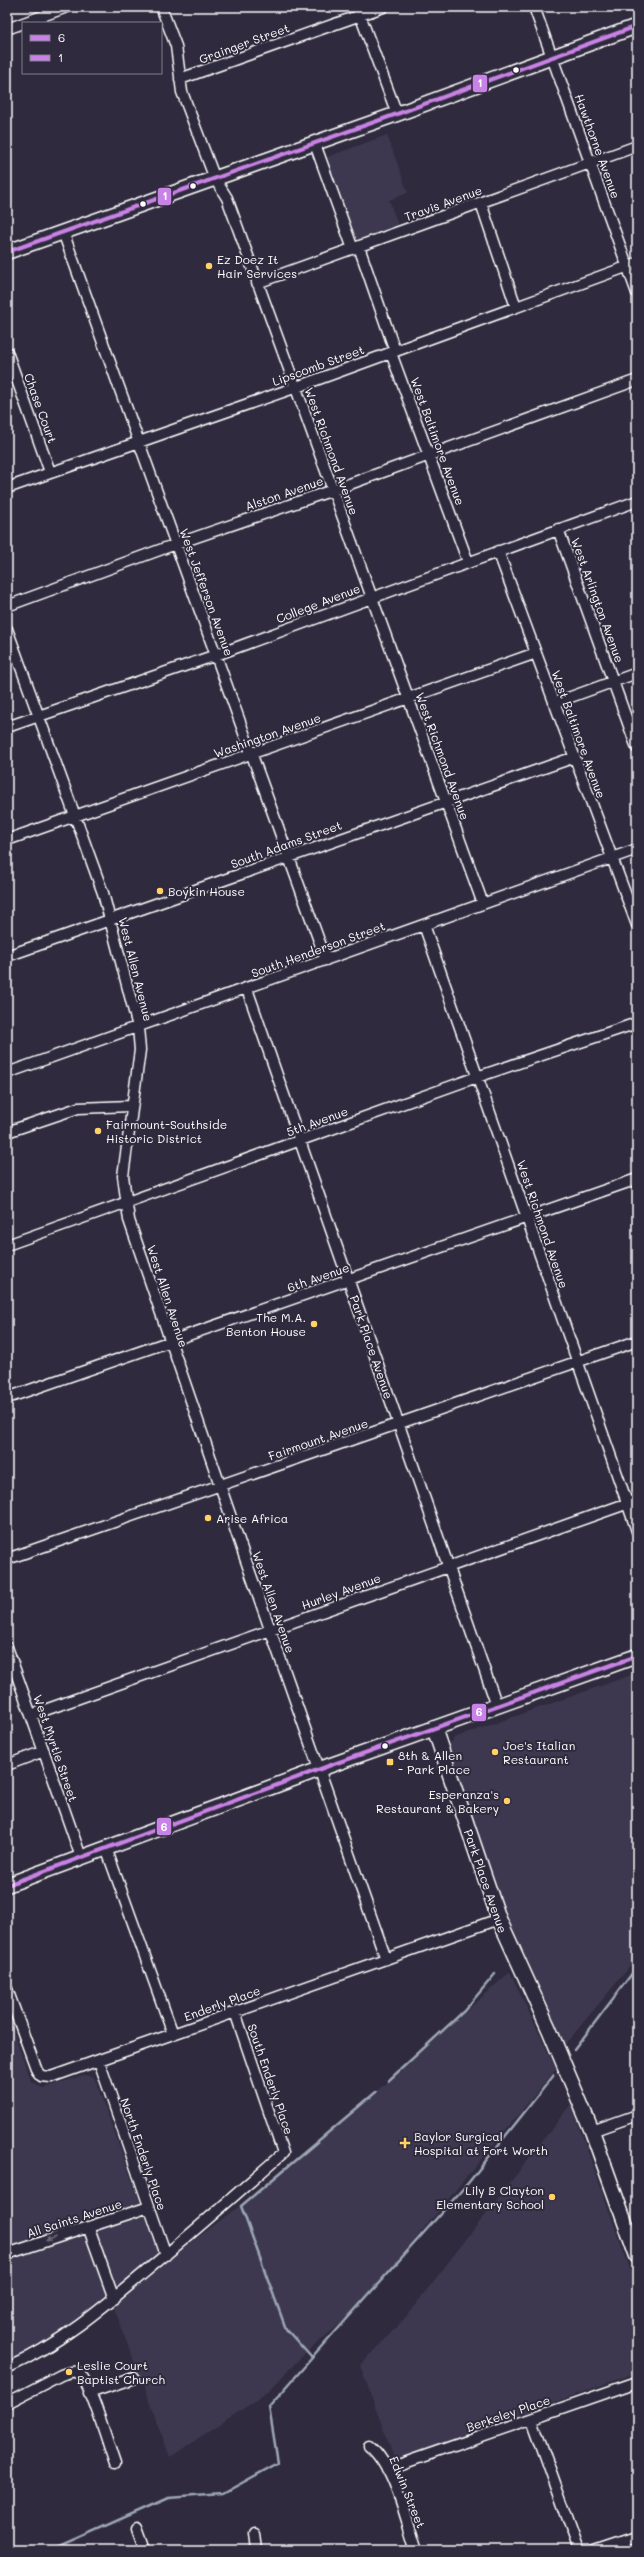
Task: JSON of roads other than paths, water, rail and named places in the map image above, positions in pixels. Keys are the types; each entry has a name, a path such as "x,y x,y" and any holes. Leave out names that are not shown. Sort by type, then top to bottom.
{"main road":[{"path":"7,252 315,144 637,26"},
{"path":"7,1885 318,1770 637,1656"},
{"name":"Park Place Avenue","path":"434,1728 498,1919 549,2029 590,2125 637,2256"}],"street":[{"path":"26,22 67,7"},
{"name":"West Richmond Avenue","path":"161,7 176,46 182,92 215,179 227,198 294,388 333,490 483,904"},
{"name":"Grainger Street","path":"180,79 359,11 384,7"},
{"name":"Hawthorne Avenue","path":"534,7 590,164 632,265 637,293"},
{"path":"359,11 397,114"},
{"path":"7,29 22,24"},
{"name":"West Baltimore Avenue","path":"315,144 356,248 468,562"},
{"name":"Travis Avenue","path":"258,283 637,146"},
{"path":"481,203 516,307"},
{"name":"West Jefferson Avenue","path":"63,232 326,960"},
{"name":"Lipscomb Street","path":"7,488 294,388 632,265"},
{"name":"Chase Court","path":"7,352 50,472"},
{"name":"Alston Avenue","path":"7,606 176,544 333,490 637,380"},
{"name":"College Avenue","path":"7,727 216,655 371,597 637,501"},
{"name":"West Arlington Avenue","path":"558,529 637,748"},
{"name":"West Baltimore Avenue","path":"498,551 637,925"},
{"name":"West Allen Avenue","path":"7,629 111,920 138,1027 140,1050 131,1106 123,1176 129,1220 318,1770 386,1959"},
{"name":"Washington Avenue","path":"7,840 536,653"},
{"path":"554,703 637,673"},
{"name":"South Adams Street","path":"7,956 445,801 574,757"},
{"name":"South Henderson Street","path":"7,1073 637,849"},
{"name":"West Richmond Avenue","path":"424,925 637,1532"},
{"name":"Park Place Avenue","path":"246,989 497,1706"},
{"name":"5th Avenue","path":"7,1245 477,1077 637,1023"},
{"path":"7,1132 78,1108 131,1106"},
{"name":"6th Avenue","path":"7,1398 637,1179"},
{"name":"Fairmount Avenue","path":"7,1559 220,1487 637,1341"},
{"name":"Hurley Avenue","path":"31,1715 637,1500"},
{"name":"West Myrtle Street","path":"7,1648 81,1857"},
{"path":"7,1765 44,1751"},
{"path":"106,1848 173,2034"},
{"name":"Enderly Place","path":"7,1989 41,2076 51,2077 498,1919"},
{"name":"South Enderly Place","path":"166,2255 283,2154 235,2012"},
{"name":"North Enderly Place","path":"99,2061 166,2255"},
{"path":"590,2125 637,2115"},
{"name":"All Saints Avenue","path":"7,2254 78,2229 89,2228 149,2207"},
{"path":"89,2228 114,2299"},
{"path":"7,2368 25,2360 73,2330 114,2299 166,2255"},
{"path":"7,2403 69,2372 81,2375 115,2464"},
{"path":"89,2393 134,2378"},
{"name":"Berkeley Place","path":"387,2469 637,2382"},
{"path":"532,2419 579,2550"},
{"name":"Edwin Street","path":"370,2446 377,2452 387,2469 416,2550"},
{"path":"137,2528 145,2550"},
{"path":"254,2533 256,2550"},
{"path":"595,2550 637,2536"}],"waterway":[{"path":"574,2050 637,1967"},
{"path":"388,2081 464,2011 495,1974"},
{"path":"312,2358 469,2182 554,2075"},
{"path":"51,2550 168,2498 222,2494 278,2463 269,2407 312,2358 286,2329 241,2206 376,2092"}],"place":[{"name":"Ez Doez It Hair Services","path":"209,266"},
{"name":"Boykin House","path":"160,891"},
{"name":"Fairmount-Southside Historic District","path":"98,1131"},
{"name":"The M.A. Benton House","path":"314,1324"},
{"name":"Arise Africa","path":"208,1518"},
{"name":"Joe's Italian Restaurant","path":"495,1752"},
{"name":"8th & Allen - Park Place","path":"390,1762"},
{"name":"Esperanza's Restaurant & Bakery","path":"507,1801"},
{"name":"Baylor Surgical Hospital at Fort Worth","path":"405,2143"},
{"name":"Lily B Clayton Elementary School","path":"552,2197"},
{"name":"Leslie Court Baptist Church","path":"69,2372"}]}
